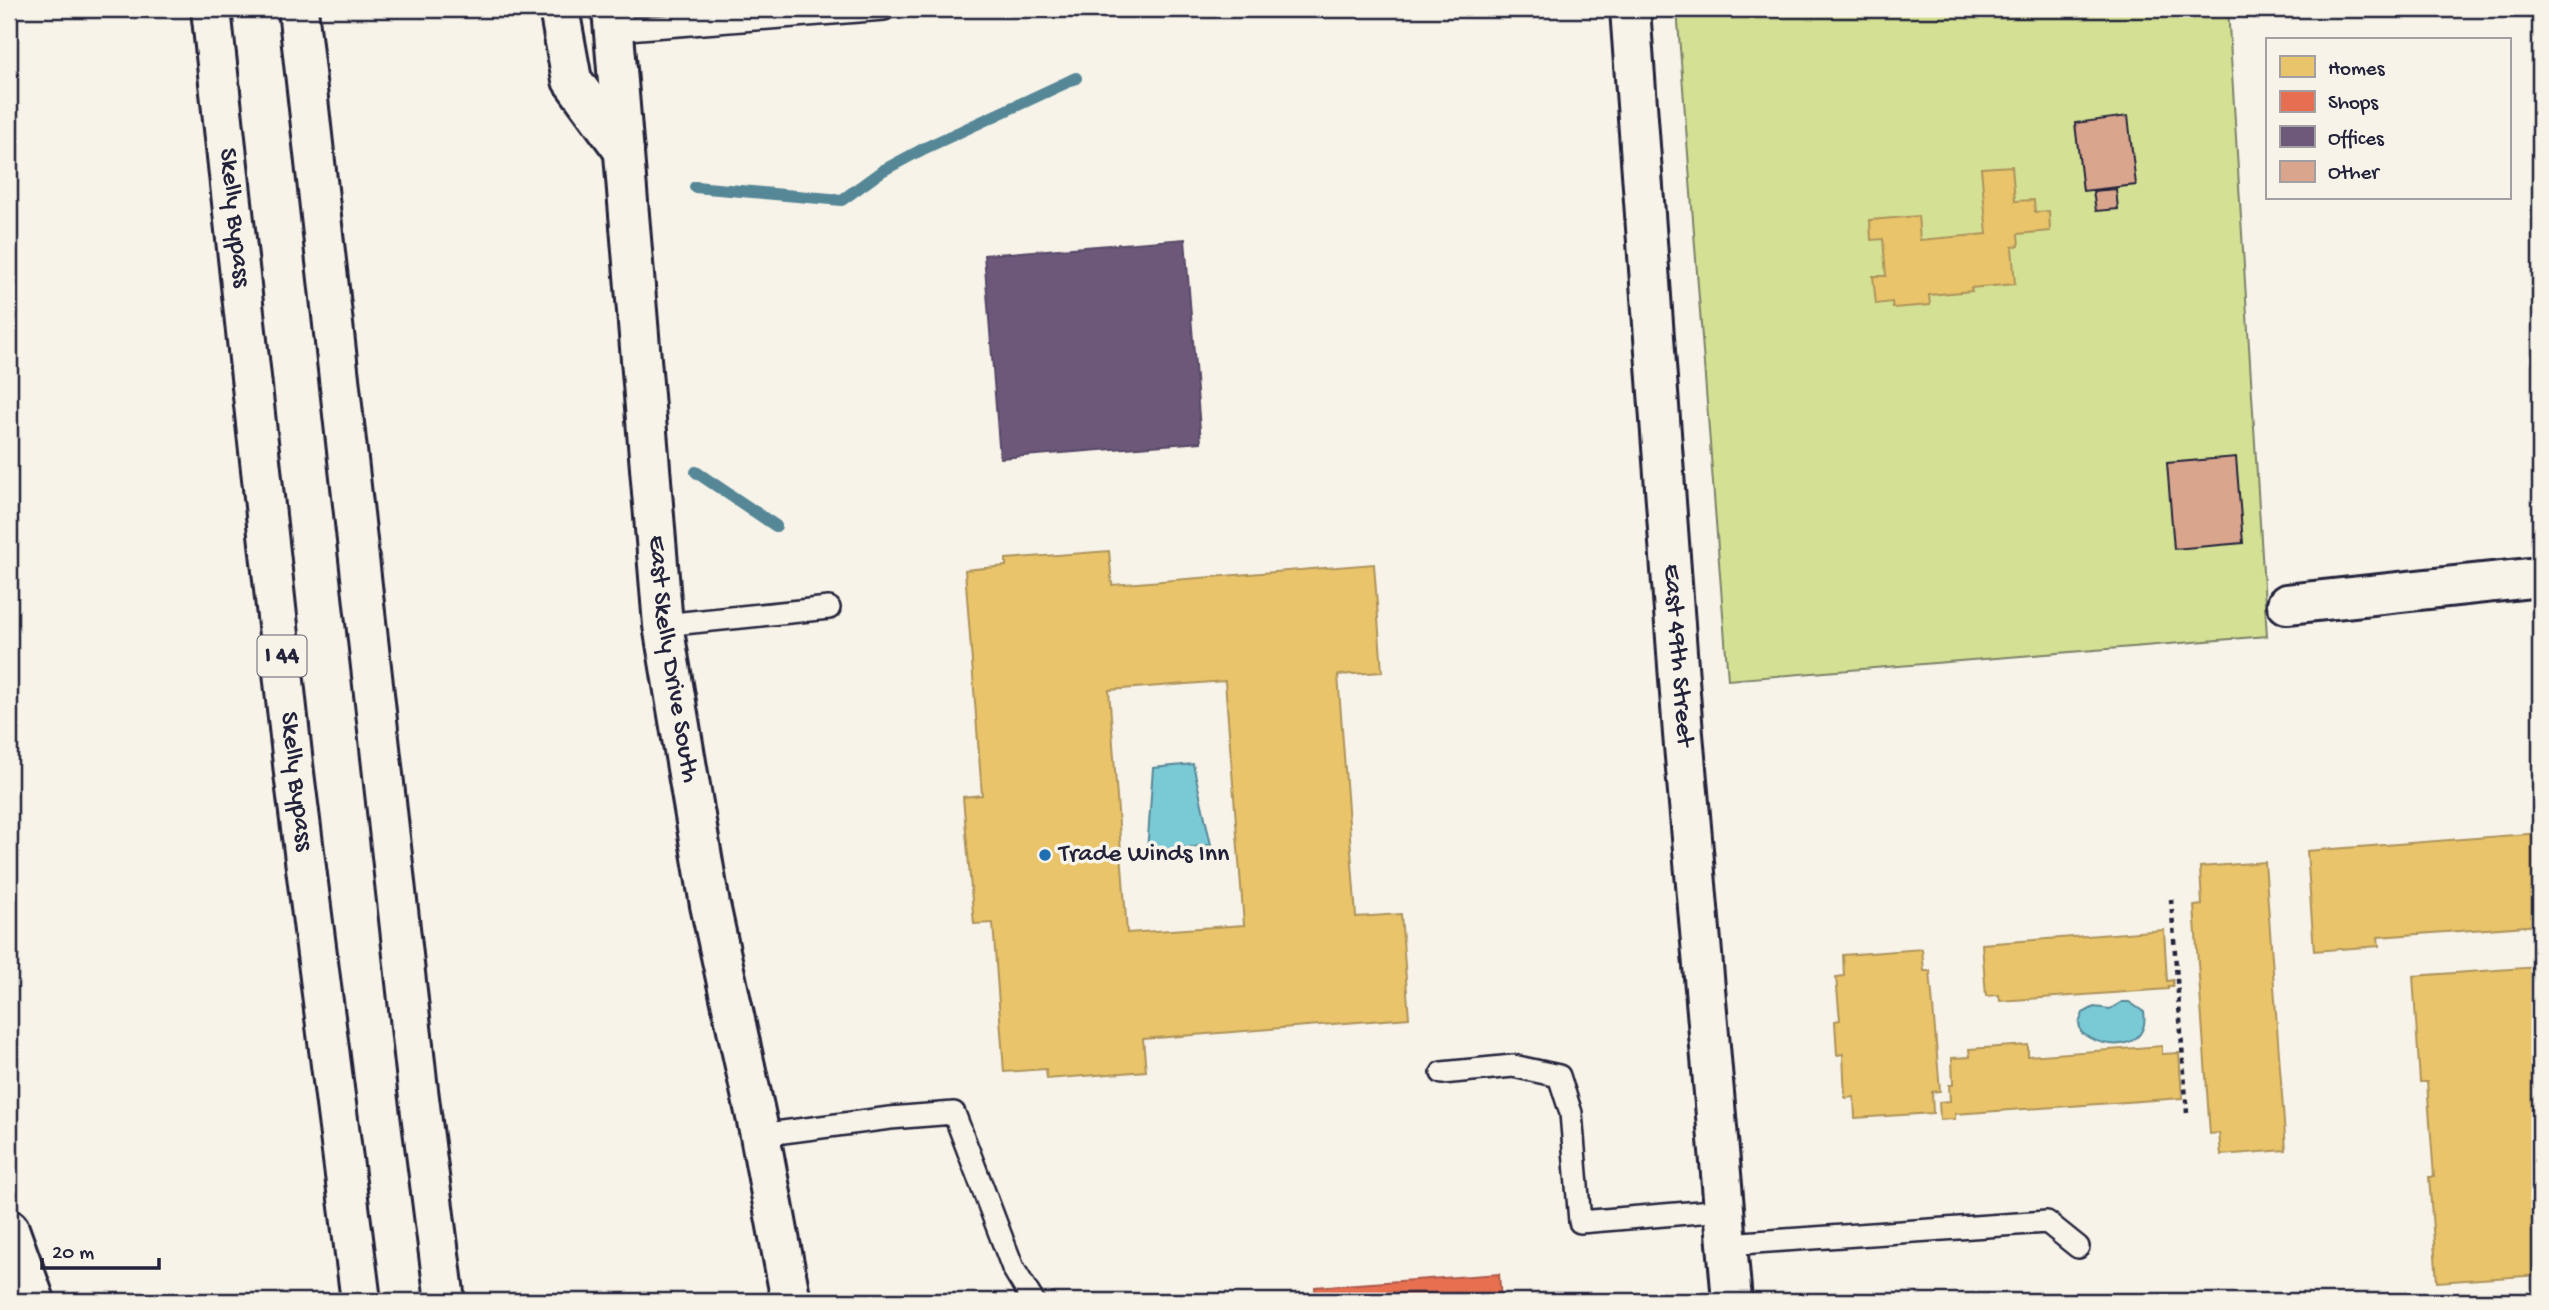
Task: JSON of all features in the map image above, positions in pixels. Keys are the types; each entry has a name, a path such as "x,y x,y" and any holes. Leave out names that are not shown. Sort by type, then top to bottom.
{"main road":[{"name":"Skelly Bypass","path":"211,9 294,773 361,1301"},
{"path":"299,9 414,1062 445,1301"},
{"path":"559,9 572,80 624,151"},
{"name":"East 49th Street","path":"1630,9 1683,734 1732,1301"},
{"name":"East Skelly Drive South","path":"613,19 663,625 710,905 760,1135 790,1301"},
{"path":"2287,604 2540,577"},
{"path":"9,1229 35,1301"}],"lane":[{"path":"613,19 884,9"},
{"path":"663,625 829,608"},
{"path":"1442,1073 1513,1066 1559,1076 1571,1113 1580,1222 1725,1227 2046,1222 2078,1247"},
{"path":"760,1135 890,1118 954,1113 1013,1268 1032,1301"}],"path":[{"path":"2171,899 2187,1113"},
{"path":"2492,1301 2502,1297 2508,1301"}],"green space":[{"path":"1677,9 2228,9 2267,636 1728,680"}],"water":[{"path":"1193,764 1211,845 1147,852 1153,768"},
{"path":"2122,1002 2129,1002 2144,1012 2144,1025 2133,1040 2112,1044 2090,1038 2081,1032 2079,1023 2083,1013 2094,1007 2110,1009"}],"building: Homes":[{"path":"2012,166 2015,201 2034,200 2035,212 2049,211 2050,231 2018,234 2019,246 2012,247 2015,284 1929,295 1930,305 1893,308 1892,302 1876,304 1873,276 1886,276 1883,239 1871,240 1870,220 1918,216 1920,240 1987,234 1981,168"},
{"name":"Trade Winds Inn","path":"1109,551 1112,585 1374,564 1382,672 1338,675 1356,917 1401,914 1409,1018 1143,1039 1146,1071 1047,1079 1046,1069 1004,1072 993,923 974,924 963,797 982,795 965,570 1006,566 1006,559","holes":["1225,681 1244,925 1127,933 1109,690"]},
{"path":"2540,833 2540,925 2378,937 2379,946 2314,951 2307,851"},
{"path":"2265,862 2286,1150 2221,1155 2219,1133 2210,1134 2194,906 2202,905 2200,867"},
{"path":"2164,930 2167,981 2173,980 2173,986 2168,986 2168,989 2000,1001 1999,995 1986,996 1982,944"},
{"path":"1922,949 1924,971 1930,971 1940,1091 1932,1092 1933,1113 1855,1118 1854,1097 1845,1098 1843,1054 1837,1055 1835,1021 1840,1020 1836,977 1844,976 1843,955"},
{"path":"2538,967 2540,1275 2437,1282 2429,1177 2434,1177 2427,1082 2420,1082 2413,976"},
{"path":"2028,1045 2028,1056 2162,1046 2162,1054 2179,1053 2182,1098 1955,1114 1955,1119 1940,1120 1939,1102 1950,1101 1949,1085 1953,1085 1952,1058 1970,1057 1969,1049"}],"building: Shops":[{"path":"1499,1274 1501,1301 1316,1301 1315,1287"}],"building: Offices":[{"path":"1185,239 1201,442 1000,458 984,255"}],"building: Other":[{"path":"2128,116 2136,185 2083,191 2075,123"},
{"path":"2116,189 2118,209 2096,211 2093,191"},
{"path":"2236,457 2243,543 2174,549 2167,463"}],"waterway":[{"path":"695,187 842,200 882,171 925,148 1076,78"},
{"path":"696,472 776,526"}],"place":[{"name":"Trade Winds Inn","path":"1045,855"}]}
